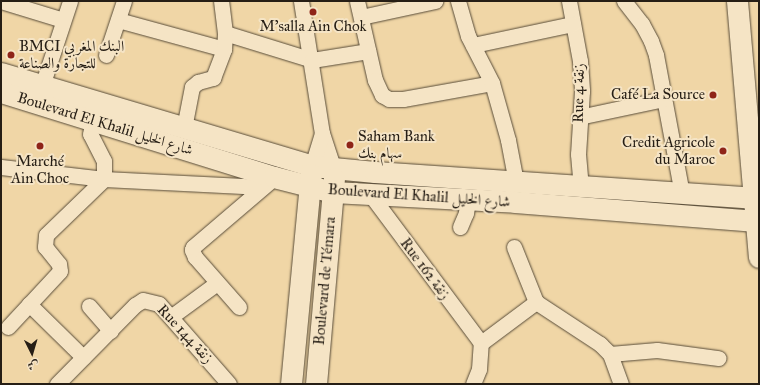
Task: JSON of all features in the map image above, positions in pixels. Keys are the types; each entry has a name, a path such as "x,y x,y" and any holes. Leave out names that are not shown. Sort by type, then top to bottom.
{"street":[{"path":"1,1 63,20"},
{"path":"40,94 70,1"},
{"path":"106,55 124,1"},
{"path":"184,128 192,87 198,82 213,78 224,49 225,32 221,1"},
{"name":"Boulevard de Témara","path":"301,1 312,60 322,133 334,169 316,384"},
{"path":"357,1 368,52 379,90 382,95 390,99 403,99 492,83"},
{"path":"361,17 435,1"},
{"path":"458,1 465,28 492,83 508,140 516,182"},
{"name":"Rue 4 زنقة","path":"569,1 580,61 582,92 579,117 578,170 581,187"},
{"path":"624,1 651,41 656,55 682,194"},
{"path":"737,1 759,257"},
{"path":"118,20 224,49"},
{"path":"473,45 573,24"},
{"path":"225,32 312,60 368,52"},
{"name":"Boulevard El Khalil شارع الخليل","path":"1,73 93,120 269,182 309,187 333,192 468,200 756,221"},
{"name":"Boulevard El Khalil شارع الخليل","path":"1,92 40,94 184,128 312,166 334,169 581,187 753,198"},
{"path":"579,117 664,98"},
{"path":"8,327 28,304 58,274 60,267 45,247 46,235 104,179 104,161 90,134 93,120"},
{"name":"Boulevard de Témara","path":"291,384 309,187 312,166 322,133"},
{"path":"1,167 104,179 269,182"},
{"path":"239,307 195,257 192,250 193,247 269,182"},
{"name":"Rue 162 زنقة","path":"370,194 481,343"},
{"path":"460,227 466,213 468,200"},
{"path":"514,247 536,302 600,344 610,354 620,384"},
{"path":"172,316 217,282"},
{"name":"Rue 144 زنقة","path":"64,382 83,357 143,300 159,304 172,316 229,384"},
{"path":"473,384 479,369 481,343 536,302"},
{"path":"28,304 83,357"},
{"path":"89,306 111,331"},
{"path":"610,354 657,350 718,358"}],"place":[{"name":"M'salla Ain Chok","path":"313,12"},
{"name":"BMCI البنك المغربي للتجارة والصناعة","path":"11,55"},
{"name":"Café La Source","path":"713,95"},
{"name":"Saham Bank سهام بنك","path":"350,145"},
{"name":"Marché Ain Choc","path":"40,146"},
{"name":"Credit Agricole du Maroc","path":"723,151"}]}
